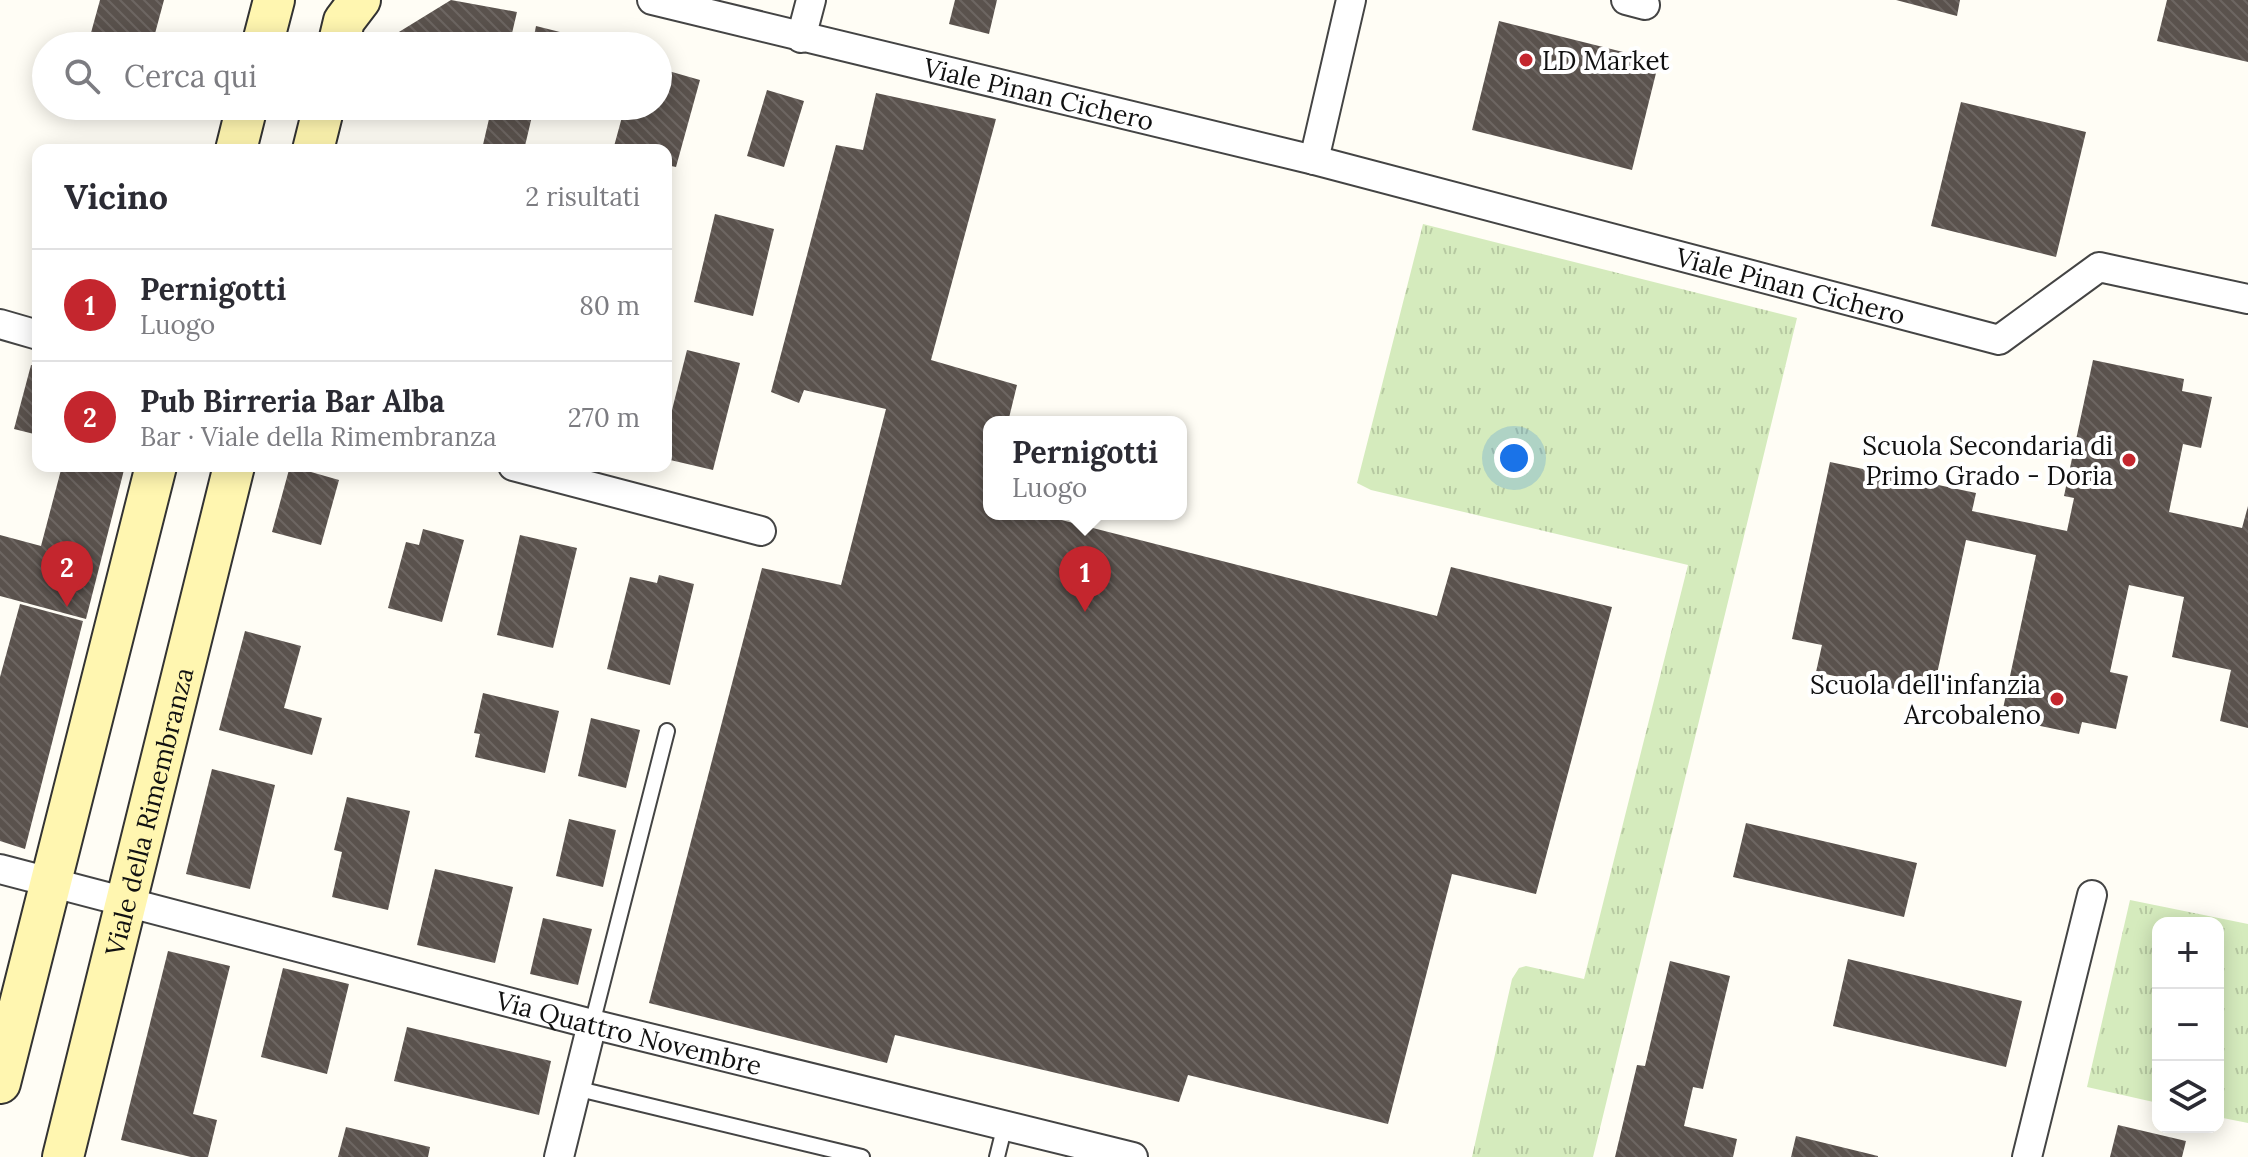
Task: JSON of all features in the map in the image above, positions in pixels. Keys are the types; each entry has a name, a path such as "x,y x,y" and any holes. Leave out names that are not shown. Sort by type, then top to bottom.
{"street":[{"path":"266,32 274,0"},
{"path":"341,32 344,21 360,0"},
{"name":"Viale Pinan Cichero","path":"652,0 1314,160 1999,340 2099,267 2248,299"},
{"path":"801,38 811,0"},
{"path":"1314,160 1351,0"},
{"path":"238,144 244,120"},
{"path":"314,144 320,120"},
{"path":"0,324 32,333"},
{"path":"0,1083 154,472"},
{"name":"Viale della Rimembranza","path":"63,1157 233,472"},
{"path":"536,472 761,531"},
{"path":"0,869 51,882"},
{"name":"Via Quattro Novembre","path":"51,882 592,1024 1133,1157"},
{"path":"2027,1157 2092,895"},
{"path":"559,1157 592,1024"}],"lane":[{"path":"592,1024 667,731"},
{"path":"575,1088 862,1157"},
{"path":"997,1157 1005,1125"}],"green space":[{"path":"1423,224 1797,318 1593,1157 1472,1157 1512,979 1519,968 1526,966 1584,979 1688,565 1371,490 1357,483"},
{"path":"2130,900 2214,917 2152,917 2152,1102 2087,1087"},
{"path":"2224,919 2248,924 2248,1123 2224,1118"}],"building":[{"path":"100,0 164,0 155,32 91,32"},
{"path":"451,0 517,12 512,32 399,32"},
{"path":"955,0 997,0 989,34 949,24"},
{"path":"1896,0 1960,0 1957,16"},
{"path":"2167,0 2248,0 2248,62 2157,41"},
{"path":"1499,21 1659,61 1632,170 1472,130"},
{"path":"536,26 560,32 535,32"},
{"path":"672,72 700,80 676,167 672,166 672,144 615,144 621,120 672,120"},
{"path":"767,90 804,101 784,167 747,156"},
{"path":"876,93 996,119 931,360 1017,385 1009,416 983,416 983,520 1061,520 1437,616 1451,567 1612,607 1536,894 1452,874 1388,1124 1188,1075 1179,1102 895,1035 887,1063 649,1003 762,568 841,585 886,409 804,390 799,403 771,392 836,145 863,150"},
{"path":"1961,102 2086,132 2056,257 1931,226"},
{"path":"489,120 531,120 525,144 483,144"},
{"path":"715,214 774,229 753,316 694,302"},
{"path":"687,350 740,363 713,470 672,460 672,410"},
{"path":"2093,360 2184,379 2182,391 2212,397 2201,448 2183,444 2169,512 2242,528 2248,506 2248,728 2220,721 2231,670 2172,657 2184,597 2129,585 2110,672 2128,676 2116,729 2082,722 2079,734 2001,718 2036,555 1966,540 1932,697 1816,672 1822,645 1792,639 1830,462 1976,493 1972,511 2067,531 2074,498 2064,496"},
{"path":"31,365 32,434 14,429"},
{"path":"60,472 123,472 86,619 0,596 0,535 41,546"},
{"path":"288,472 311,472 339,480 321,545 272,532"},
{"path":"423,529 464,540 442,622 388,608 406,542 419,545"},
{"path":"520,535 577,548 553,648 497,635"},
{"path":"659,575 694,584 670,685 607,669 630,577 657,583"},
{"path":"20,604 83,621 25,849 0,841 0,677"},
{"path":"245,631 301,646 284,708 322,718 312,755 219,730"},
{"path":"483,693 559,711 545,773 475,757 480,734 474,733"},
{"path":"591,718 640,730 626,788 578,776"},
{"path":"212,769 275,785 250,889 186,874"},
{"path":"347,797 410,811 388,910 332,897 342,852 334,850"},
{"path":"569,819 616,830 603,887 556,876"},
{"path":"1746,823 1917,863 1904,917 1733,877"},
{"path":"435,869 513,887 495,963 417,945"},
{"path":"543,918 592,929 578,985 530,974"},
{"path":"168,951 230,966 193,1114 217,1120 208,1157 191,1157 121,1140"},
{"path":"1848,959 2022,1001 2006,1067 1833,1026"},
{"path":"1670,961 1730,976 1703,1089 1693,1087 1684,1126 1737,1139 1733,1157 1615,1157 1637,1065 1645,1066"},
{"path":"283,968 349,984 327,1074 261,1057"},
{"path":"407,1027 551,1061 539,1115 394,1081"},
{"path":"2118,1125 2186,1141 2182,1157 2110,1157"},
{"path":"346,1127 430,1147 428,1157 338,1157"},
{"path":"1796,1136 1878,1156 1878,1157 1791,1157"}],"place":[{"name":"LD Market","path":"1526,60"},
{"name":"Scuola Secondaria di Primo Grado - Doria","path":"2129,460"},
{"name":"Pub Birreria Bar Alba","path":"67,607"},
{"name":"Pernigotti","path":"1085,612"},
{"name":"Scuola dell'infanzia Arcobaleno","path":"2057,699"}]}
